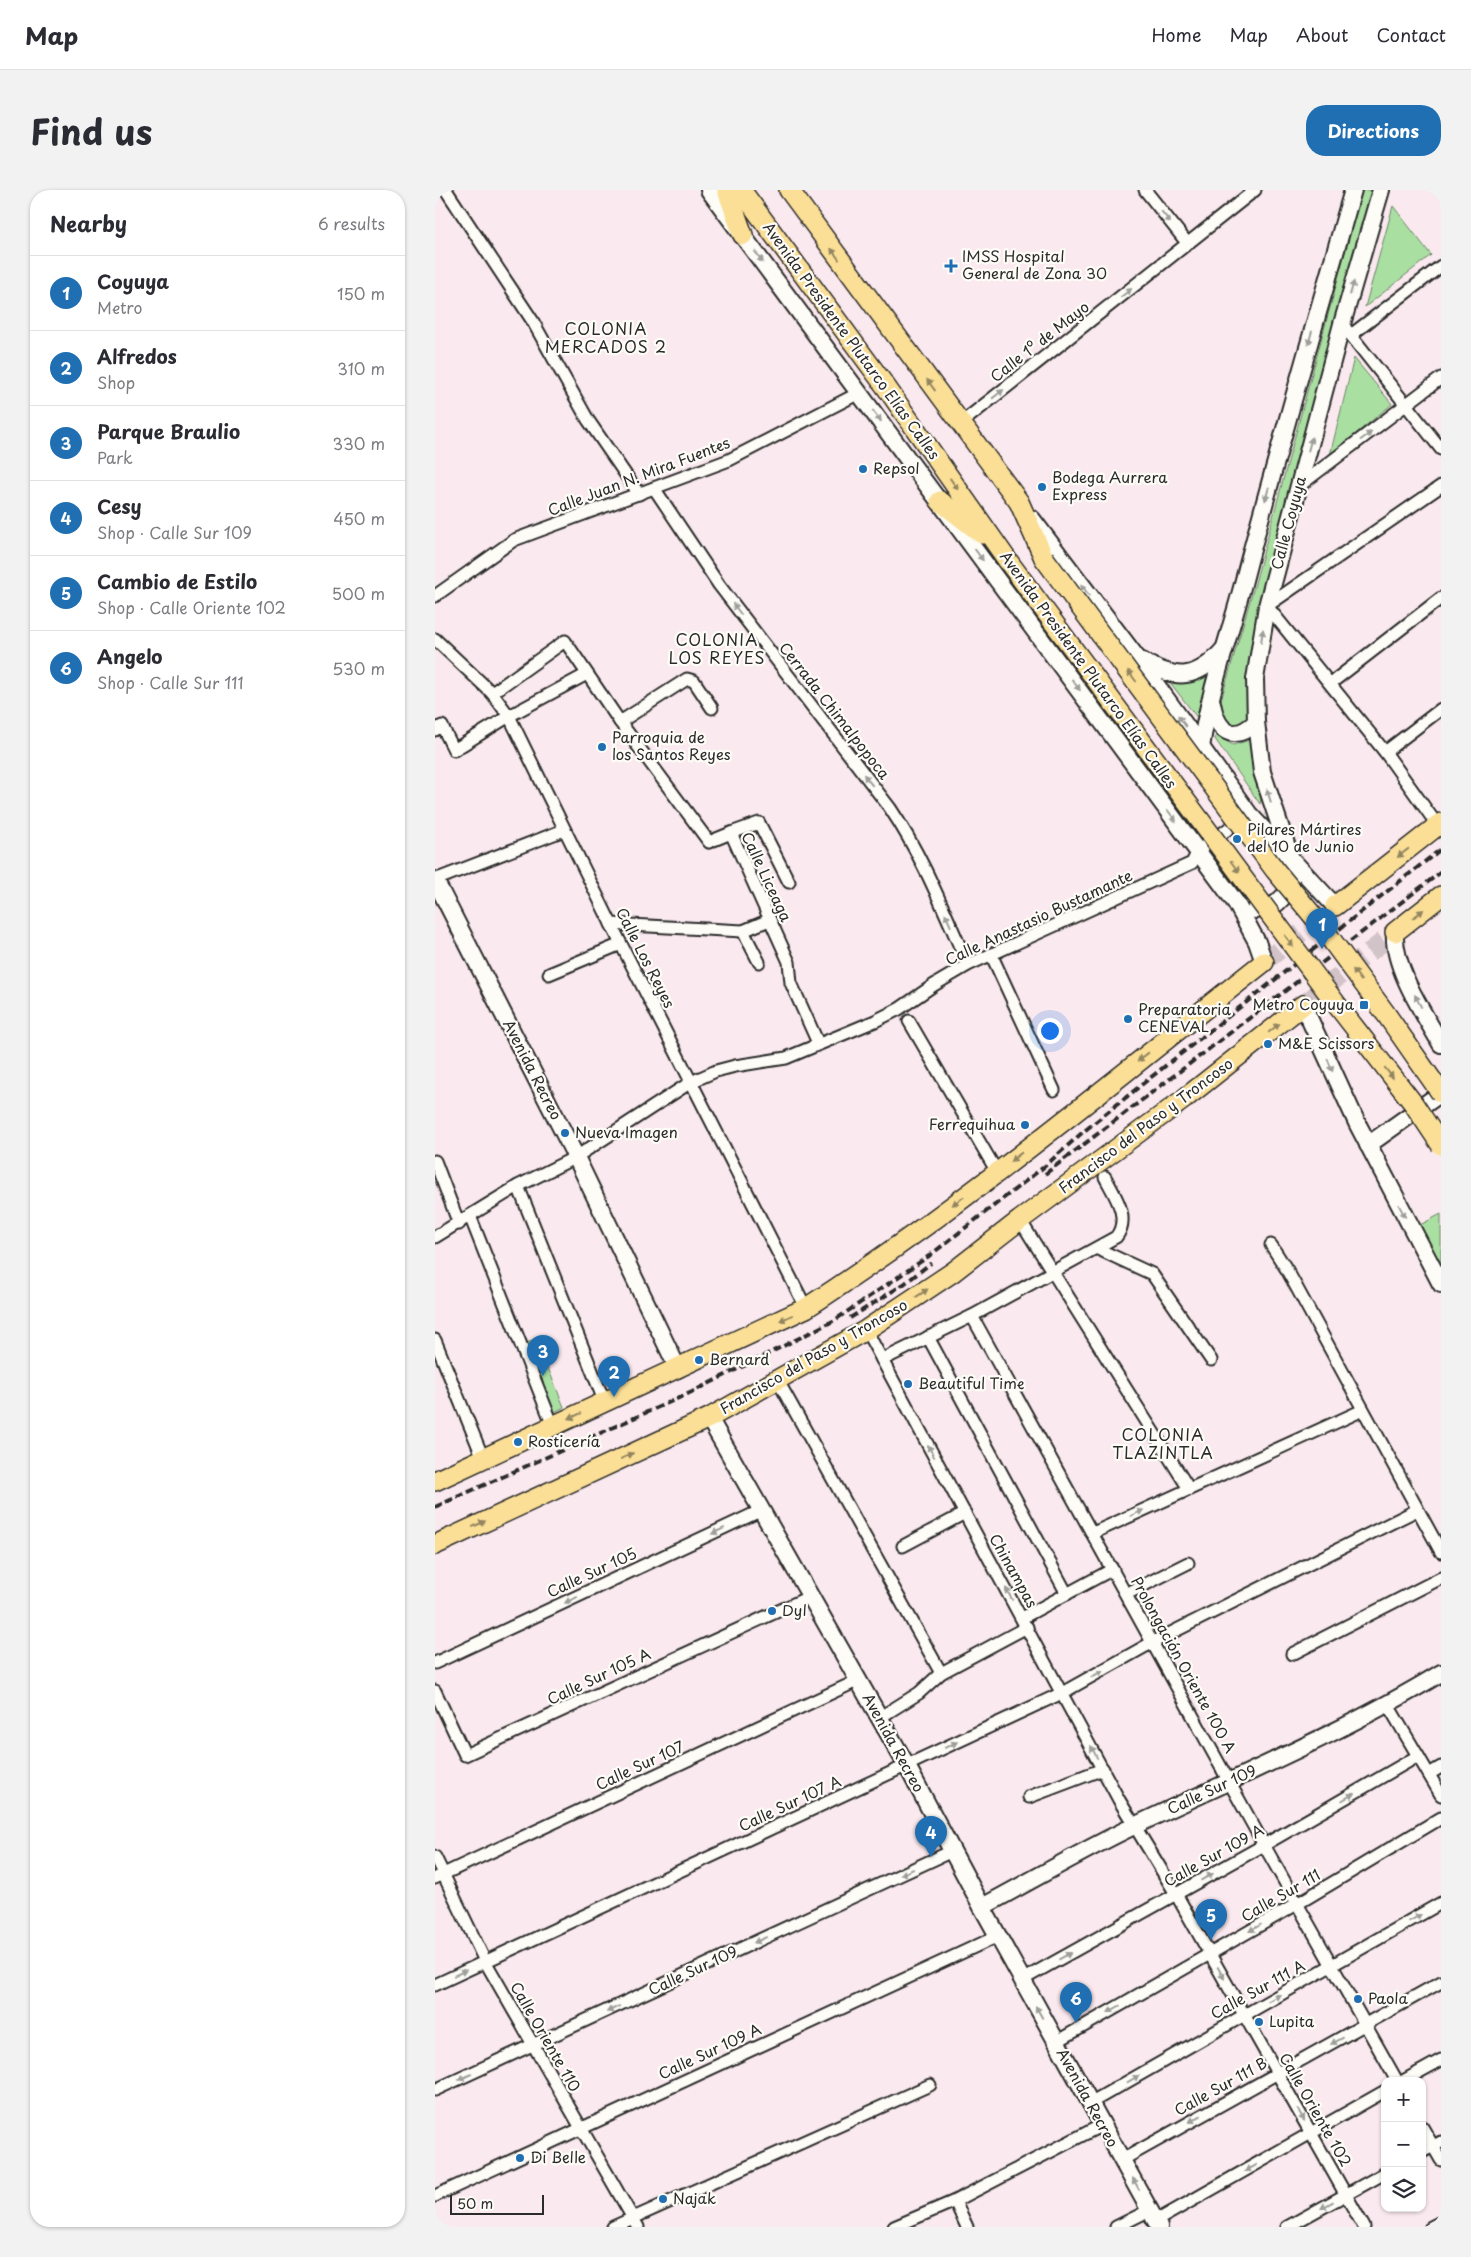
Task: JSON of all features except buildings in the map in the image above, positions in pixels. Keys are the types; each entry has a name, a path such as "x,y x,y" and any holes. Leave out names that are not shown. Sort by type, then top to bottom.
{"main road":[{"path":"727,190 743,235"},
{"name":"Avenida Presidente Plutarco Elías Calles","path":"741,190 886,387 997,546 1337,1005 1413,1103 1441,1145"},
{"name":"Avenida Presidente Plutarco Elías Calles","path":"789,190 1019,502 1044,558 1275,870 1319,922 1441,1093"},
{"path":"940,501 997,546"},
{"path":"1335,906 1440,824"},
{"path":"1395,932 1441,896"},
{"path":"435,1481 806,1308 858,1275 997,1172 1264,962"},
{"name":"Francisco del Paso y Troncoso","path":"435,1545 709,1418 866,1330 953,1272 1184,1099 1303,1004"}],"street":[{"path":"447,190 532,320 587,420 639,494"},
{"name":"Avenida Presidente Plutarco Elías Calles","path":"709,190 1236,903 1257,942 1264,962"},
{"path":"1145,190 1187,244"},
{"name":"Calle 1º de Mayo","path":"960,424 1255,190"},
{"name":"Calle Coyuya","path":"1201,748 1224,649 1279,447 1353,190"},
{"name":"Calle Coyuya","path":"1291,859 1262,772 1255,722 1255,679 1267,606 1299,486 1346,329 1383,193"},
{"path":"1441,266 1346,329 1441,449"},
{"path":"1299,486 1441,378"},
{"name":"Calle Juan N. Mira Fuentes","path":"435,596 514,540 714,466 761,445 859,393"},
{"path":"1440,824 1331,683 1267,606 1441,486"},
{"name":"Cerrada Chimalpopoca","path":"654,488 719,586 890,808 910,837 923,861 968,965"},
{"name":"Avenida Presidente Plutarco Elías Calles","path":"1019,502 1137,658 1249,814 1335,906"},
{"path":"1331,683 1441,598"},
{"name":"Calle Los Reyes","path":"435,639 492,693 509,716 621,944 806,1308"},
{"name":"Calle Liceaga","path":"492,693 565,641 620,722 709,842 731,833 789,962 791,983 818,1044"},
{"path":"1137,658 1165,673 1182,676 1206,667 1224,649"},
{"path":"435,730 442,726 454,750 509,716 587,674"},
{"path":"620,722 687,680 696,684 712,708"},
{"path":"1211,701 1215,719 1223,729 1231,734 1240,733 1255,722"},
{"path":"1385,752 1441,709"},
{"name":"Calle Anastasio Bustamante","path":"435,1237 518,1186 576,1157 691,1082 716,1071 735,1066 786,1058 899,1009 968,965 1192,863 1198,851 1249,814"},
{"path":"731,833 759,823 789,882"},
{"path":"437,887 564,830"},
{"path":"1236,903 1243,907 1257,910 1271,907 1277,903 1290,886 1291,859"},
{"name":"Avenida Recreo","path":"437,887 576,1157 678,1369"},
{"path":"611,924 743,932 769,920"},
{"path":"743,932 759,962"},
{"path":"1395,932 1395,947 1399,960 1441,1044"},
{"path":"549,974 621,944"},
{"path":"991,954 1054,1090"},
{"path":"1303,1004 1368,1145 1441,1284"},
{"path":"909,1022 997,1172"},
{"path":"1368,1145 1441,1093"},
{"path":"435,1161 459,1224"},
{"path":"882,1360 972,1316 1116,1237 1123,1228 1123,1216 1120,1205 1105,1177"},
{"path":"518,1186 605,1403"},
{"path":"470,1216 553,1426"},
{"path":"1020,1220 1189,1489"},
{"path":"1271,1245 1287,1270 1441,1552"},
{"path":"1098,1248 1152,1274 1211,1360"},
{"name":"Prolongación Oriente 100 A","path":"972,1316 1395,2077"},
{"name":"Chinampas","path":"866,1330 1134,1826"},
{"path":"929,1337 1067,1594"},
{"path":"435,1340 483,1458"},
{"path":"778,1381 941,1673"},
{"path":"1093,1533 1363,1410"},
{"name":"Avenida Recreo","path":"709,1418 907,1766 982,1908 1155,2219"},
{"name":"Calle Sur 105","path":"435,1663 762,1510"},
{"name":"Calle Sur 107 A","path":"435,1985 1062,1693 1153,1642 1417,1510"},
{"path":"903,1546 965,1513"},
{"path":"1126,1594 1188,1563"},
{"path":"879,1718 919,1694 941,1673 1025,1623 1067,1594 1113,1569"},
{"path":"1292,1654 1441,1578"},
{"name":"Calle Sur 105 A","path":"435,1691 465,1755 811,1596"},
{"name":"Calle Sur 109","path":"982,1908 1134,1826 1231,1782 1388,1705 1441,1673"},
{"name":"Calle Sur 107","path":"439,1876 857,1681"},
{"path":"1388,1705 1441,1795"},
{"name":"Calle Sur 109 A","path":"1022,1980 1265,1845 1418,1756"},
{"path":"1429,1774 1441,1767"},
{"path":"1029,1797 1103,1769"},
{"name":"Calle Sur 111","path":"1056,2042 1297,1904 1441,1818"},
{"name":"Calle Oriente 102","path":"1134,1826 1176,1894 1364,2227"},
{"name":"Calle Sur 109","path":"435,2090 952,1851"},
{"name":"Calle Oriente 110","path":"435,1857 439,1876 485,1961 532,2046 635,2222"},
{"name":"Calle Sur 111 A","path":"1090,2103 1441,1903"},
{"name":"Calle Sur 109 A","path":"435,2196 998,1936"},
{"name":"Calle Sur 111 B","path":"1122,2160 1441,1982"},
{"path":"1410,2077 1441,2060"},
{"path":"613,2227 635,2222 931,2085"},
{"path":"1117,2227 1155,2219 1311,2134 1381,2093"},
{"path":"894,2227 955,2200 1102,2125"},
{"path":"1426,2131 1437,2144 1441,2160"},
{"path":"1287,2227 1381,2175"},
{"path":"955,2200 967,2227"},
{"path":"1431,2227 1441,2222"}],"green space":[{"path":"1362,190 1375,190 1249,715 1246,723 1241,727 1226,725 1221,710 1221,700 1254,587"},
{"path":"1393,206 1431,255 1365,307"},
{"path":"1354,358 1392,404 1330,455"},
{"path":"1208,674 1198,719 1166,677"},
{"path":"1216,735 1233,745 1253,739 1255,779 1261,799 1260,804 1215,739"},
{"path":"1441,1214 1441,1273 1416,1227"},
{"path":"536,1339 564,1407 551,1414 522,1345"}],"tunnel":[{"path":"1264,962 1335,906"},
{"path":"1303,1005 1395,932"}],"railway":[{"path":"435,1507 692,1392 835,1320 929,1256 1045,1166 1083,1132 1150,1078 1441,849"},
{"path":"1045,1174 1441,872"},
{"path":"850,1318 904,1284 931,1263"}],"place":[{"name":"IMSS Hospital General de Zona 30","path":"951,266"},
{"name":"Repsol","path":"863,469"},
{"name":"Bodega Aurrera Express","path":"1042,487"},
{"name":"Parroquia de los Santos Reyes","path":"602,747"},
{"name":"Pilares Mártires del 10 de Junio","path":"1237,839"},
{"name":"Coyuya","path":"1322,949"},
{"name":"Metro Coyuya","path":"1364,1005"},
{"name":"Preparatoria CENEVAL","path":"1128,1019"},
{"name":"M&E Scissors","path":"1268,1044"},
{"name":"Ferrequihua","path":"1025,1125"},
{"name":"Nueva Imagen","path":"565,1133"},
{"name":"Bernard","path":"699,1360"},
{"name":"Parque Braulio","path":"543,1376"},
{"name":"Beautiful Time","path":"908,1384"},
{"name":"Alfredos","path":"614,1397"},
{"name":"Rosticería","path":"518,1442"},
{"name":"Dyl","path":"772,1611"},
{"name":"Cesy","path":"931,1857"},
{"name":"Cambio de Estilo","path":"1211,1940"},
{"name":"Paola","path":"1358,1999"},
{"name":"Lupita","path":"1259,2022"},
{"name":"Angelo","path":"1076,2023"},
{"name":"Di Belle","path":"520,2158"},
{"name":"Najak","path":"663,2199"}],"district":[{"name":"COLONIA MERCADOS 2","path":"606,338"},
{"name":"COLONIA LOS REYES","path":"717,649"},
{"name":"COLONIA TLAZINTLA","path":"1163,1444"}]}
